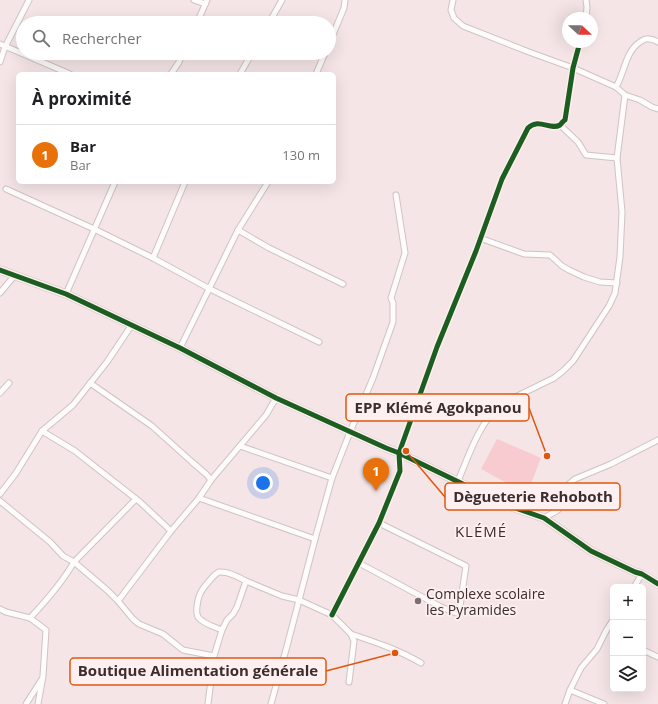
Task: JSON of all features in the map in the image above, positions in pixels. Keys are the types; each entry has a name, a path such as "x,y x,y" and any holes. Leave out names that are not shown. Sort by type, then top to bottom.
{"street":[{"path":"19,16 29,0"},
{"path":"194,0 206,2 200,16"},
{"path":"273,16 282,0"},
{"path":"336,27 344,8 344,0"},
{"path":"453,0 451,10 454,18 463,26 573,68 616,87 625,94 658,109"},
{"path":"586,0 587,12"},
{"path":"0,62 2,45 16,22"},
{"path":"616,87 620,81 630,51 638,43 645,39 651,38 658,42"},
{"path":"2,45 16,51"},
{"path":"332,615 379,523 400,471 399,453 437,347 502,179 528,128 538,123 554,127 560,125 565,120 573,68 578,48"},
{"path":"37,60 65,72"},
{"path":"172,72 180,60"},
{"path":"241,72 248,60"},
{"path":"317,72 322,60"},
{"path":"458,480 481,428 494,410 501,404 554,378 563,371 573,361 610,306 615,293 620,257 622,212 618,158 625,94"},
{"path":"560,125 578,142 586,155 618,158"},
{"path":"66,294 114,184"},
{"path":"153,258 185,184"},
{"path":"180,348 208,288 238,230 267,184"},
{"path":"6,189 153,258 208,288 319,342"},
{"path":"271,704 288,646 314,539 332,478 373,378 393,322 393,303 391,298 405,253 396,195"},
{"path":"238,230 269,248 343,284"},
{"path":"480,238 524,254 550,255 562,266 580,276 600,282 617,283"},
{"path":"0,270 66,294 180,348 276,398 458,480 504,504 544,518 591,551 642,574 658,584"},
{"path":"0,293 15,275"},
{"path":"0,494 16,473 42,431 73,405 131,326"},
{"path":"0,393 9,383"},
{"path":"90,383 152,426 212,480"},
{"path":"118,601 171,531 266,415 276,398"},
{"path":"42,431 75,451 136,499 171,531"},
{"path":"544,518 558,510 569,484 576,479 611,464 658,440"},
{"path":"240,446 332,478"},
{"path":"199,498 314,539"},
{"path":"30,618 68,573 74,562 136,499"},
{"path":"0,501 50,542 63,556 74,562 107,590 138,624 163,634 183,650 214,656"},
{"path":"359,564 441,607 456,613 459,612 466,566 379,523"},
{"path":"222,630 211,626 198,618 196,613 200,594 218,572 226,572 237,576 282,596 298,600 332,615 351,634 354,641 349,682"},
{"path":"636,584 642,574"},
{"path":"208,704 214,656 222,630 227,620 237,607 246,581"},
{"path":"0,609 30,618 46,630 43,676 38,704"},
{"path":"565,704 581,668 597,649 610,625"},
{"path":"351,634 391,648 421,663"},
{"path":"646,651 658,657"},
{"path":"26,704 43,676"},
{"path":"570,690 596,703 604,704"}],"shaded area":[{"path":"497,439 541,458 527,494 481,469"}],"cycle path":[{"path":"332,615 379,523 400,471 399,453 437,347 476,251 502,179 528,128 536,124 556,126 560,125 565,120 573,68 578,48"},
{"path":"0,270 66,294 180,348 276,398 399,453 504,504 544,518 591,551 642,574 658,584"}],"place":[{"name":"Dègueterie Rehoboth","path":"406,451"},
{"name":"EPP Klémé Agokpanou","path":"547,456"},
{"name":"Bar","path":"376,491"},
{"name":"Complexe scolaire les Pyramides","path":"418,601"},
{"name":"Boutique Alimentation générale","path":"395,653"}],"district":[{"name":"KLÉMÉ","path":"481,531"}]}
